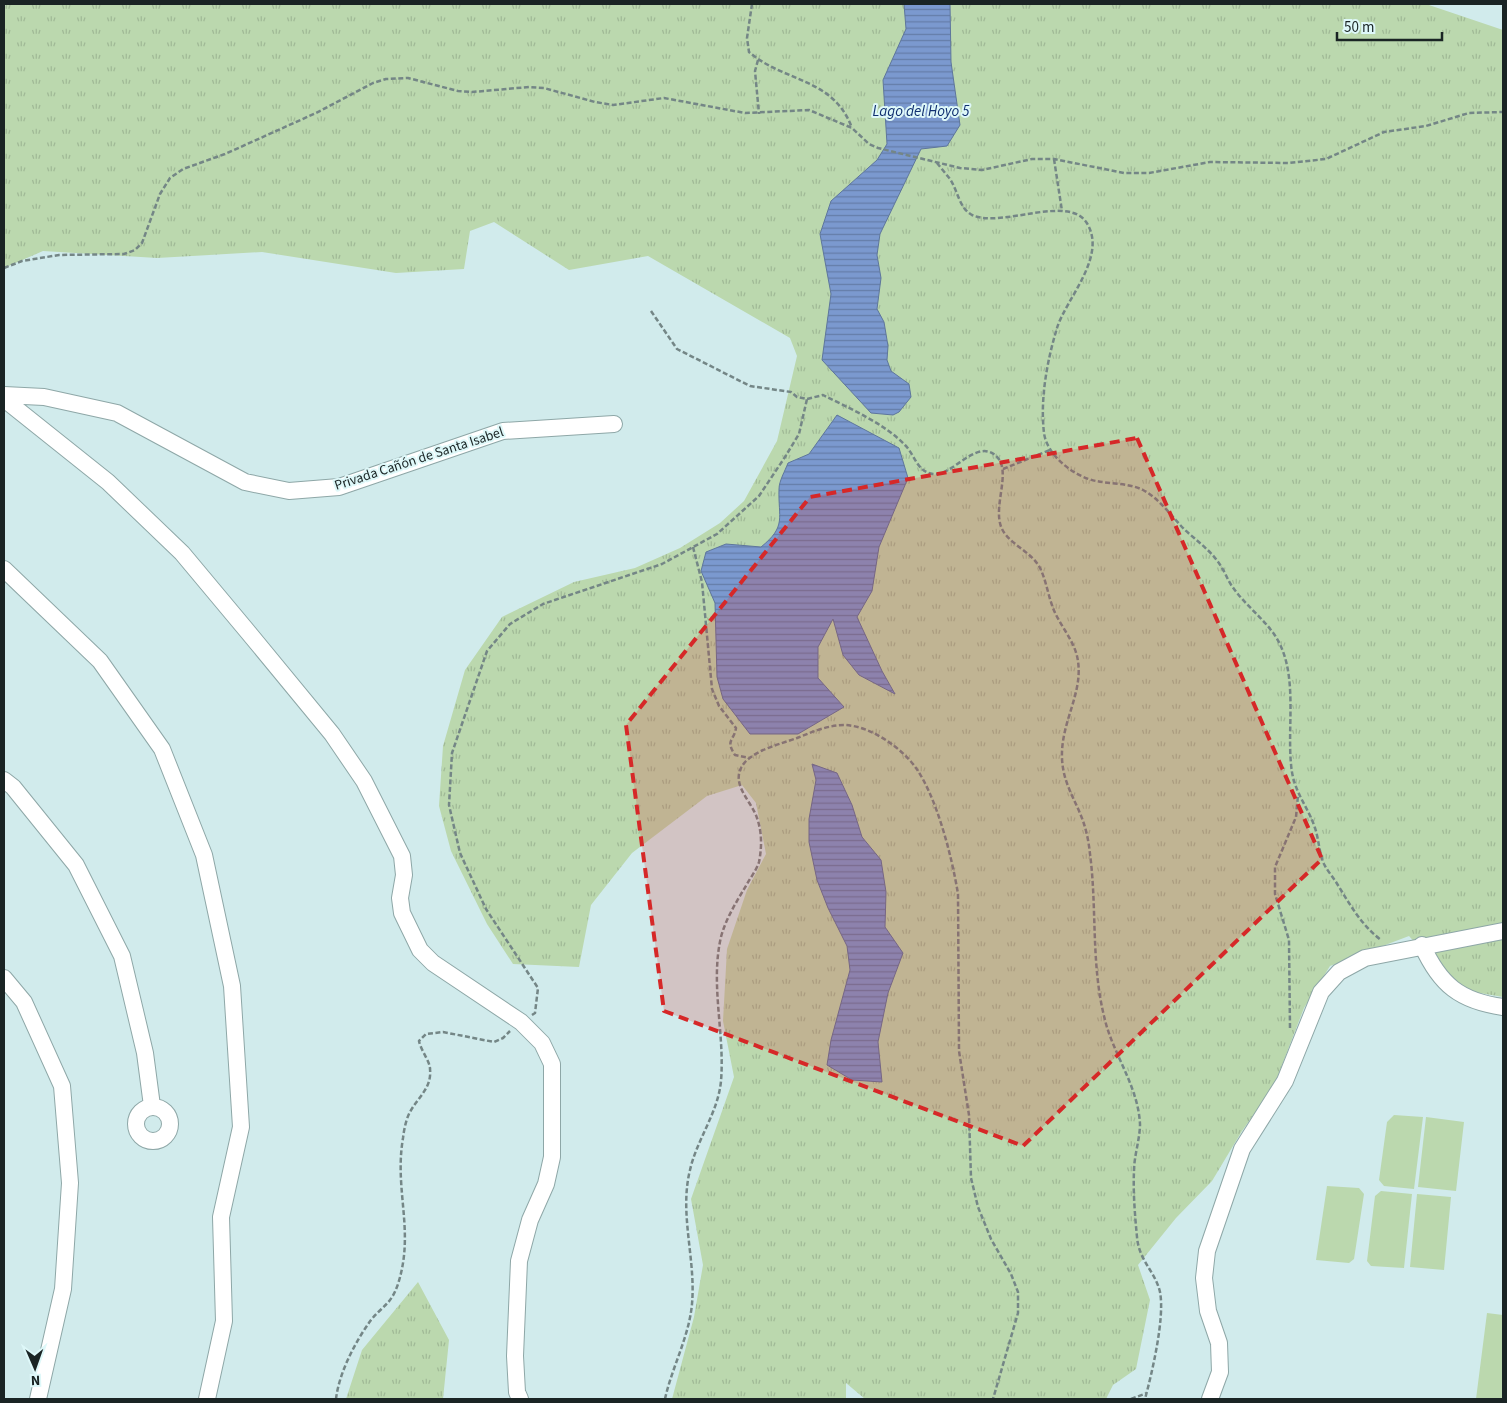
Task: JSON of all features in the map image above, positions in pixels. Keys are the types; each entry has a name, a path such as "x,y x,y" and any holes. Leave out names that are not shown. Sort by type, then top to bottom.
{"street":[{"name":"Privada Cañón de Santa Isabel","path":"4,395 44,397 116,413 244,482 289,491 339,487 503,431 614,424"},
{"path":"4,400 37,424 114,488 182,553 332,734 364,781 402,856 404,875 400,898 402,913 420,950 433,963 521,1022 542,1043 552,1064 552,1157 546,1184 530,1220 519,1261 515,1356 517,1392 520,1399"},
{"path":"4,569 100,661 106,669 162,750 204,855 232,986 241,1128 221,1217 224,1321 207,1399"},
{"path":"4,780 13,788 76,865 122,956 145,1053 152,1106"},
{"path":"1210,1399 1220,1372 1219,1342 1208,1312 1204,1278 1207,1251 1242,1149 1285,1082 1321,992 1340,972 1365,958 1503,930"},
{"path":"1422,945 1435,971 1467,999 1503,1007"},
{"path":"4,978 24,1002 62,1086 70,1182 63,1289 38,1399"}],"path":[{"path":"752,4 747,38 749,52 758,60 805,80 833,96 846,112 852,128"},
{"path":"758,60 755,71 759,114"},
{"path":"4,268 22,260 58,255 124,254 135,250 142,243 160,194 170,178 183,169 225,154 386,79 408,78 465,92 529,87 544,88 613,105 650,99 676,99 726,110 759,114 781,110 809,110 852,128 869,144 878,148 960,168 982,170 1032,159 1054,159 1124,173 1149,174 1210,162 1308,162 1339,154 1384,132 1426,126 1470,113 1503,112"},
{"path":"1054,159 1062,211"},
{"path":"936,162 952,181 962,205 973,215 1010,218 1062,211 1075,212 1088,224 1092,239 1091,256 1083,277 1058,325 1049,362 1043,410 1044,437 1050,450 1079,474 1093,480 1140,488 1155,498 1222,566 1231,586 1276,636 1286,662 1291,767 1298,795 1316,829 1324,864 1355,913 1371,932 1395,951"},
{"path":"650,311 677,349 750,386 791,392 798,397 807,399 823,395 832,399 890,431 907,446 922,470 933,474 942,473 968,456 979,453 988,452 998,458 1002,469 999,518 1003,530 1040,568 1051,604 1077,654 1079,674 1076,695 1066,721 1062,742 1063,769 1085,825 1090,855 1102,1011 1110,1041 1132,1085 1140,1125 1134,1171 1137,1242 1142,1260 1154,1276 1160,1294 1158,1330 1145,1399"},
{"path":"336,1399 337,1388 357,1341 372,1319 387,1306 397,1286 405,1256 406,1231 399,1166 403,1137 409,1113 430,1080 430,1066 421,1052 419,1041 426,1034 443,1032 494,1042 503,1038 521,1022 535,1013 538,988 486,910 460,853 449,805 452,753 469,698 487,651 510,624 543,604 662,564 717,534 759,496 799,434 807,399"},
{"path":"1002,469 1050,450"},
{"path":"693,547 702,582 712,689 719,706 736,728 730,739 730,747 735,755 750,758"},
{"path":"665,1399 688,1328 692,1303 686,1201 690,1170 719,1096 722,1059 718,971 721,938 730,914 758,863 762,835 756,815 742,792 739,779 741,767 750,758 764,750 820,729 846,725 872,732 894,746 916,767 934,805 954,870 958,894 958,1051 969,1115 971,1178 984,1223 1011,1274 1018,1292 1018,1313 994,1399"},
{"path":"1290,1031 1289,940 1276,894 1274,866 1296,817 1298,795"},
{"path":"1131,1399 1147,1392"}],"highlighted area":[{"path":"1137,438 1322,859 1023,1146 664,1011 626,725 810,497"}],"green space":[{"path":"8,4 1426,4 1503,30 1503,997 1457,989 1409,936 1330,966 1304,1008 1274,1086 1242,1131 1212,1181 1176,1218 1138,1265 1150,1300 1136,1369 1113,1385 1106,1399 865,1399 846,1383 846,1399 672,1399 694,1317 703,1265 691,1199 734,1077 723,1021 727,949 747,890 766,854 756,803 742,785 707,796 632,853 591,905 579,967 513,964 487,924 451,851 439,806 443,746 465,670 502,617 574,582 635,568 680,548 720,523 744,501 777,441 797,356 790,338 648,256 569,270 494,222 470,231 464,269 396,273 262,252 157,258 43,251 4,268 4,6"},
{"path":"1394,1115 1423,1117 1414,1189 1384,1186 1379,1180 1387,1122"},
{"path":"1426,1117 1464,1122 1456,1191 1418,1187"},
{"path":"1327,1186 1359,1188 1364,1194 1354,1259 1349,1263 1316,1260"},
{"path":"1381,1191 1412,1194 1404,1268 1371,1266 1367,1261 1375,1196"},
{"path":"1417,1194 1451,1197 1444,1270 1410,1267"},
{"path":"418,1282 449,1340 443,1399 346,1399 362,1350"},
{"path":"1487,1313 1503,1315 1503,1399 1476,1399"}],"water":[{"name":"Lago del Hoyo 5","path":"904,4 950,4 951,62 960,125 947,146 921,149 880,234 877,255 881,278 877,309 884,322 888,346 887,360 891,371 909,384 911,397 899,412 893,415 871,413 822,360 831,294 820,234 831,201 877,160 887,144 883,80 906,29"},
{"path":"837,415 899,448 908,478 879,547 872,591 857,617 895,694 859,675 843,655 833,619 818,647 818,678 844,707 798,734 750,734 723,699 717,677 715,603 701,571 706,552 726,544 761,547 769,540 778,527 779,486 788,463 809,454"},
{"path":"812,764 837,773 852,805 862,837 881,860 886,892 885,927 903,953 888,993 878,1042 882,1082 852,1080 827,1065 831,1040 850,970 847,946 828,908 817,880 809,842 809,819 816,780"}]}
